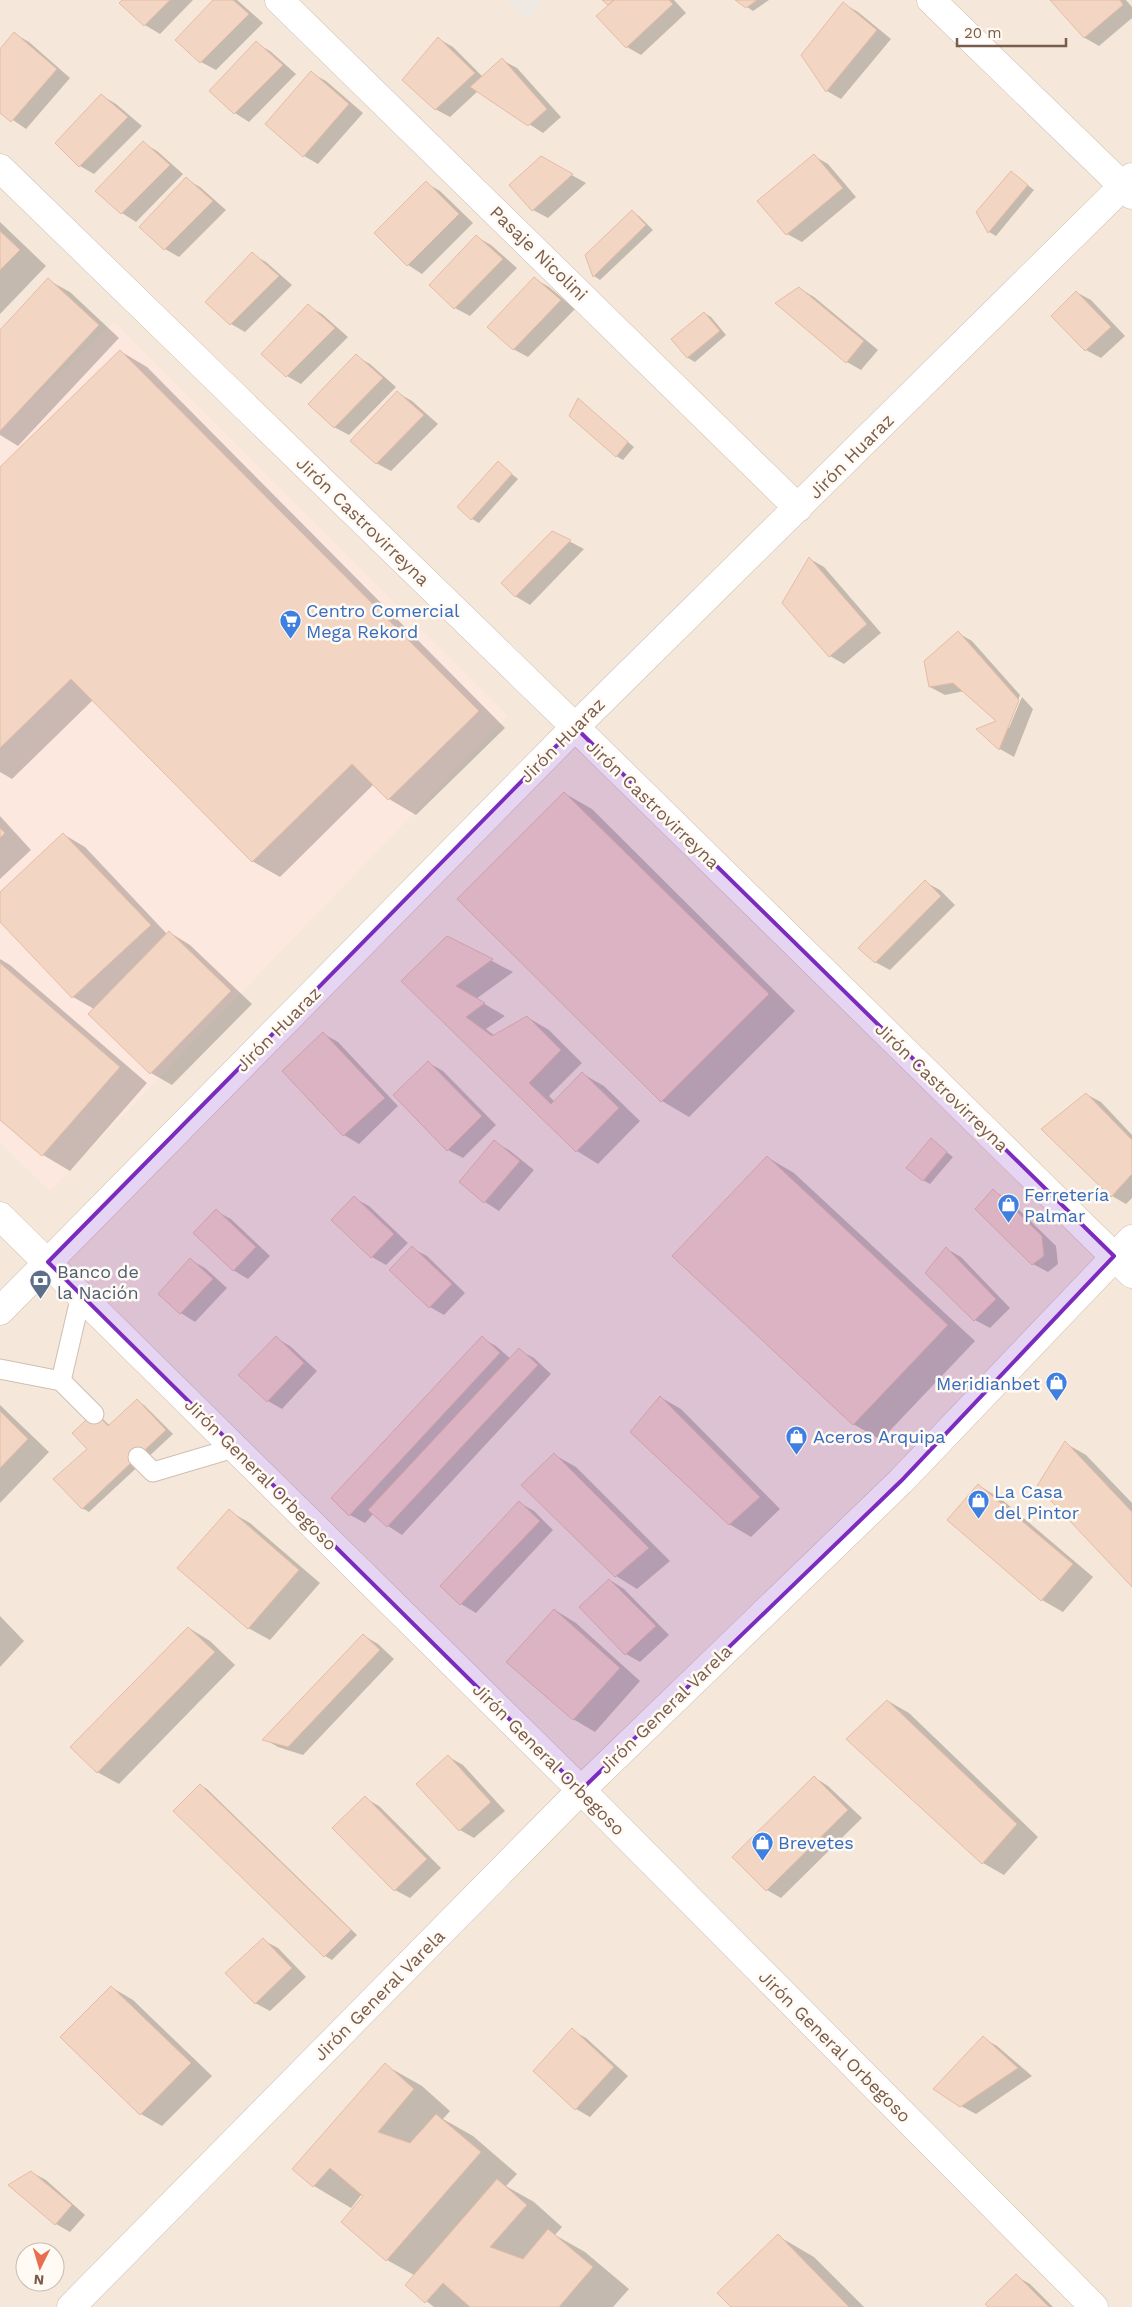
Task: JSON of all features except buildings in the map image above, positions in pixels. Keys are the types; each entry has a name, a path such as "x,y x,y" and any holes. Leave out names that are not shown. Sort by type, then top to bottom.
{"street":[{"name":"Pasaje Nicolini","path":"279,0 798,508"},
{"path":"931,0 1129,186"},
{"name":"Jirón Castrovirreyna","path":"0,168 575,727 1126,1256"},
{"name":"Jirón Huaraz","path":"0,1311 575,727 1129,186"},
{"name":"Jirón General Orbegoso","path":"0,1216 581,1790 1094,2307"},
{"name":"Jirón General Varela","path":"71,2307 581,1790 901,1481 1126,1256"}],"lane":[{"path":"61,1381 81,1295"},
{"path":"0,1369 61,1381 94,1414"},
{"path":"138,1457 153,1472 234,1448"}],"highlighted area":[{"path":"575,727 1114,1256 901,1481 581,1790 48,1262"}],"shaded area":[{"path":"0,0 1132,0 1132,2307 0,2307"},
{"path":"506,0 543,0 527,18"},
{"path":"114,322 507,716 50,1191 0,1143 0,429"}],"place":[{"name":"Centro Comercial Mega Rekord","path":"290,639"},
{"name":"Ferretería Palmar","path":"1008,1223"},
{"name":"Banco de la Nación","path":"41,1300"},
{"name":"Meridianbet","path":"1056,1402"},
{"name":"Aceros Arquipa","path":"797,1455"},
{"name":"La Casa del Pintor","path":"978,1520"},
{"name":"Brevetes","path":"762,1861"}]}
